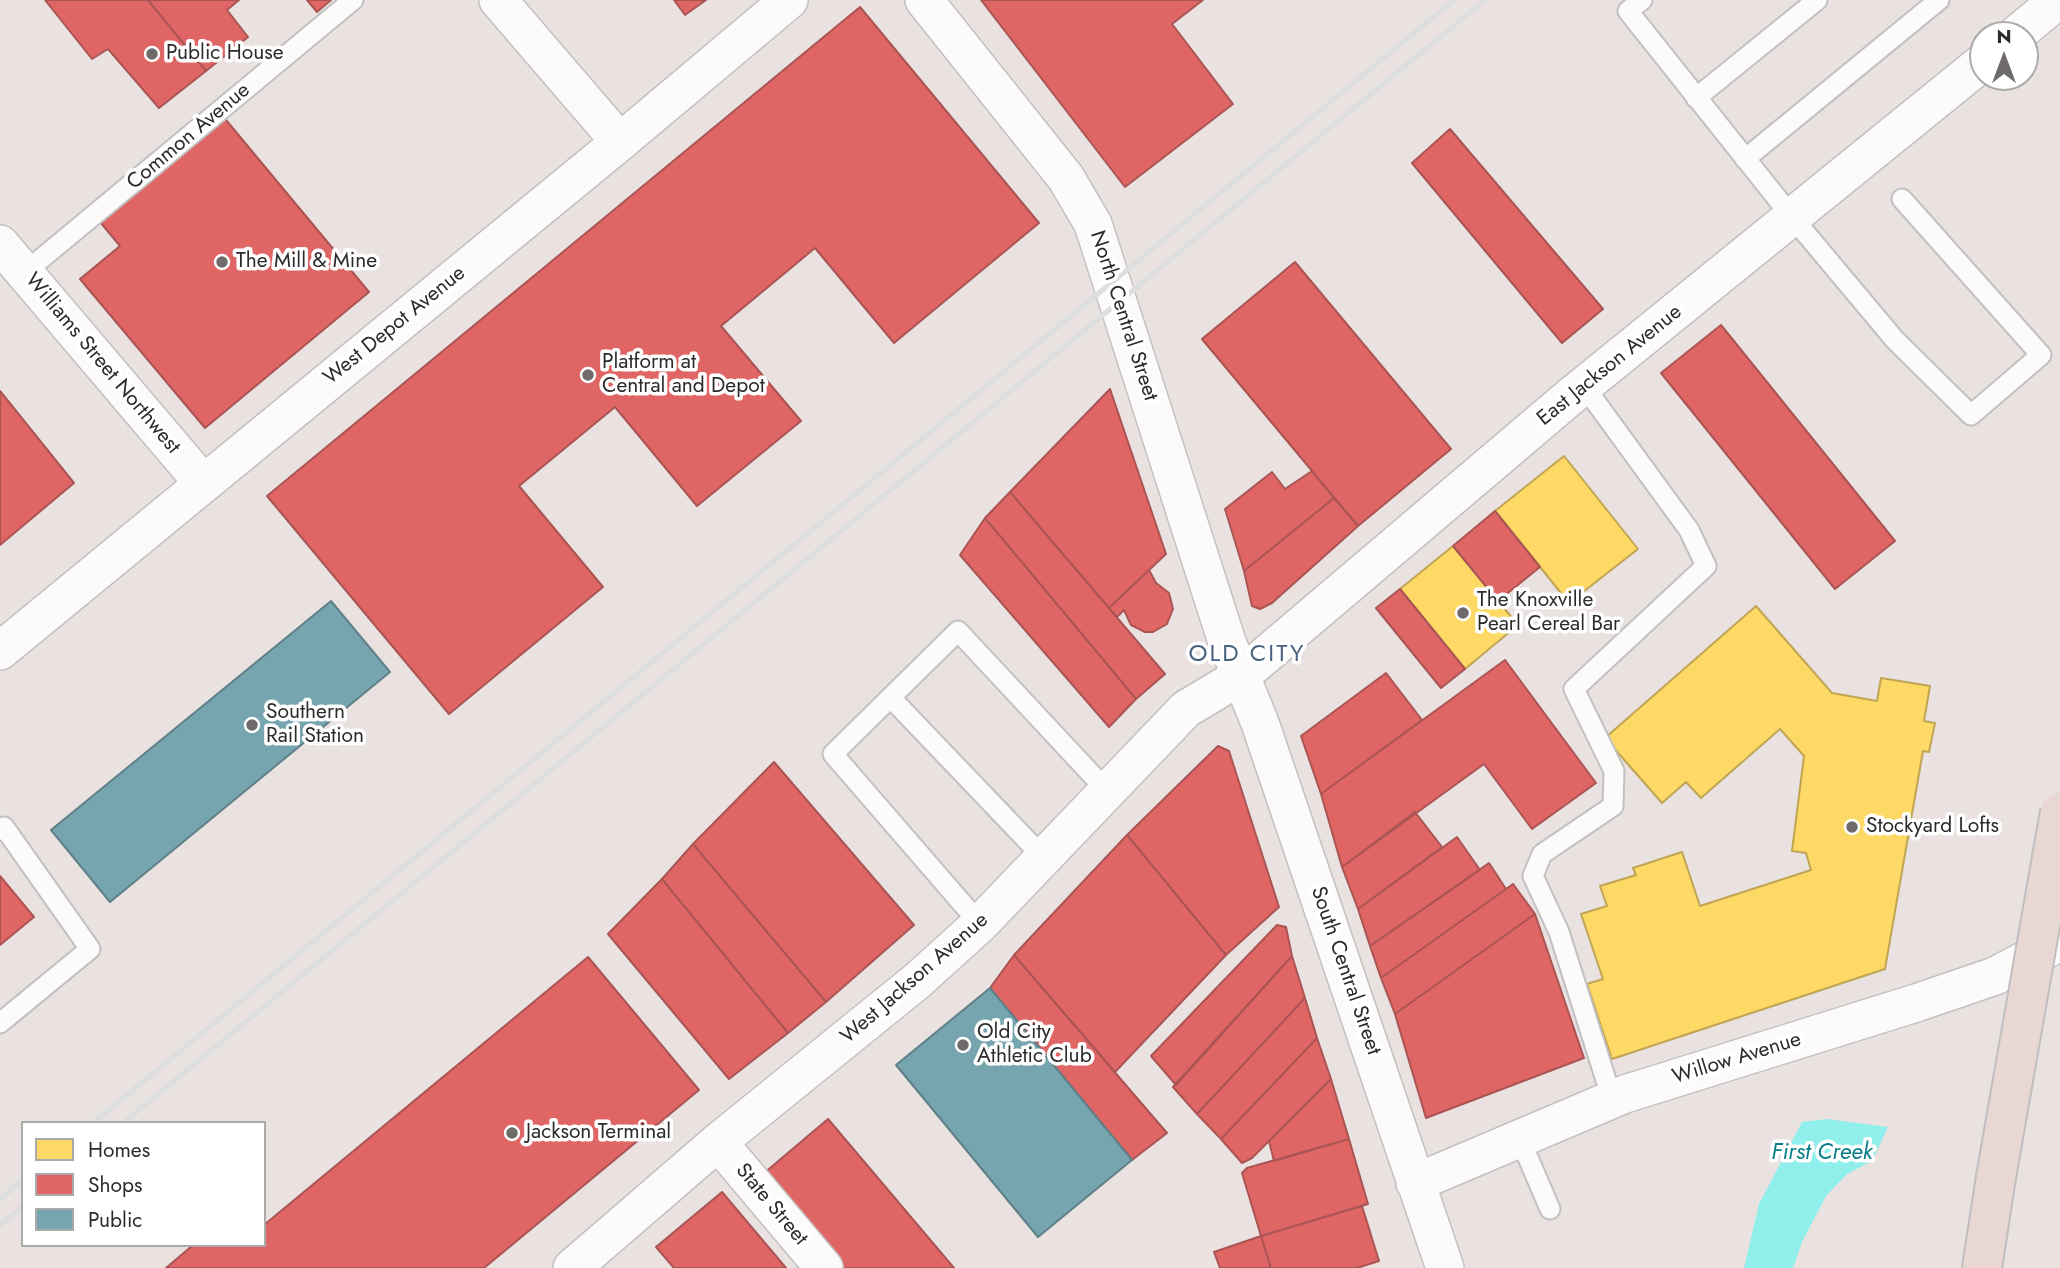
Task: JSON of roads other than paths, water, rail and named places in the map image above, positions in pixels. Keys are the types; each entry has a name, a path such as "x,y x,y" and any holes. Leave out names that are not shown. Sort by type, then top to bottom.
{"highway":[{"path":"1982,1268 2060,812"}],"street":[{"path":"498,0 620,142"},
{"name":"West Depot Avenue","path":"0,651 789,0"},
{"name":"North Central Street","path":"924,0 1066,178 1093,224 1227,642 1241,676"},
{"name":"East Jackson Avenue","path":"1241,676 1584,386 1969,73"},
{"name":"Williams Street Northwest","path":"0,244 203,483"},
{"name":"West Jackson Avenue","path":"572,1268 718,1142 917,981 980,923 1186,709 1241,676"},
{"name":"South Central Street","path":"1241,676 1445,1268"},
{"name":"Willow Avenue","path":"1415,1183 1612,1099 1994,976 2060,942"},
{"name":"State Street","path":"718,1142 824,1268"}],"lane":[{"name":"Common Avenue","path":"24,273 354,0"},
{"path":"1642,0 1628,11 1696,98 1895,340 1971,415 2041,355 1902,199"},
{"path":"1696,98 1817,0"},
{"path":"1745,159 1939,0"},
{"path":"1584,386 1689,530 1706,566 1574,689 1614,771 1613,806 1542,854 1533,876 1559,932 1612,1099"},
{"path":"980,923 833,754 958,631 1108,792"},
{"path":"891,698 1044,858"},
{"path":"0,830 4,827 90,949 0,1023"},
{"path":"1520,1139 1549,1209"}],"water":[{"name":"First Creek","path":"1827,1119 1888,1127 1872,1161 1847,1174 1826,1196 1802,1242 1793,1268 1744,1268 1759,1204 1802,1122"}],"railway":[{"path":"95,1121 1454,0"},
{"path":"125,1121 1485,0"},
{"path":"0,1199 21,1182"},
{"path":"0,1225 21,1208"}],"place":[{"name":"Public House","path":"152,54"},
{"name":"The Mill & Mine","path":"222,262"},
{"name":"Platform at Central and Depot","path":"588,375"},
{"name":"The Knoxville Pearl Cereal Bar","path":"1463,613"},
{"name":"Southern Rail Station","path":"252,725"},
{"name":"Stockyard Lofts","path":"1852,827"},
{"name":"Old City Athletic Club","path":"963,1045"},
{"name":"Jackson Terminal","path":"512,1133"}],"district":[{"name":"OLD CITY","path":"1247,655"}]}
